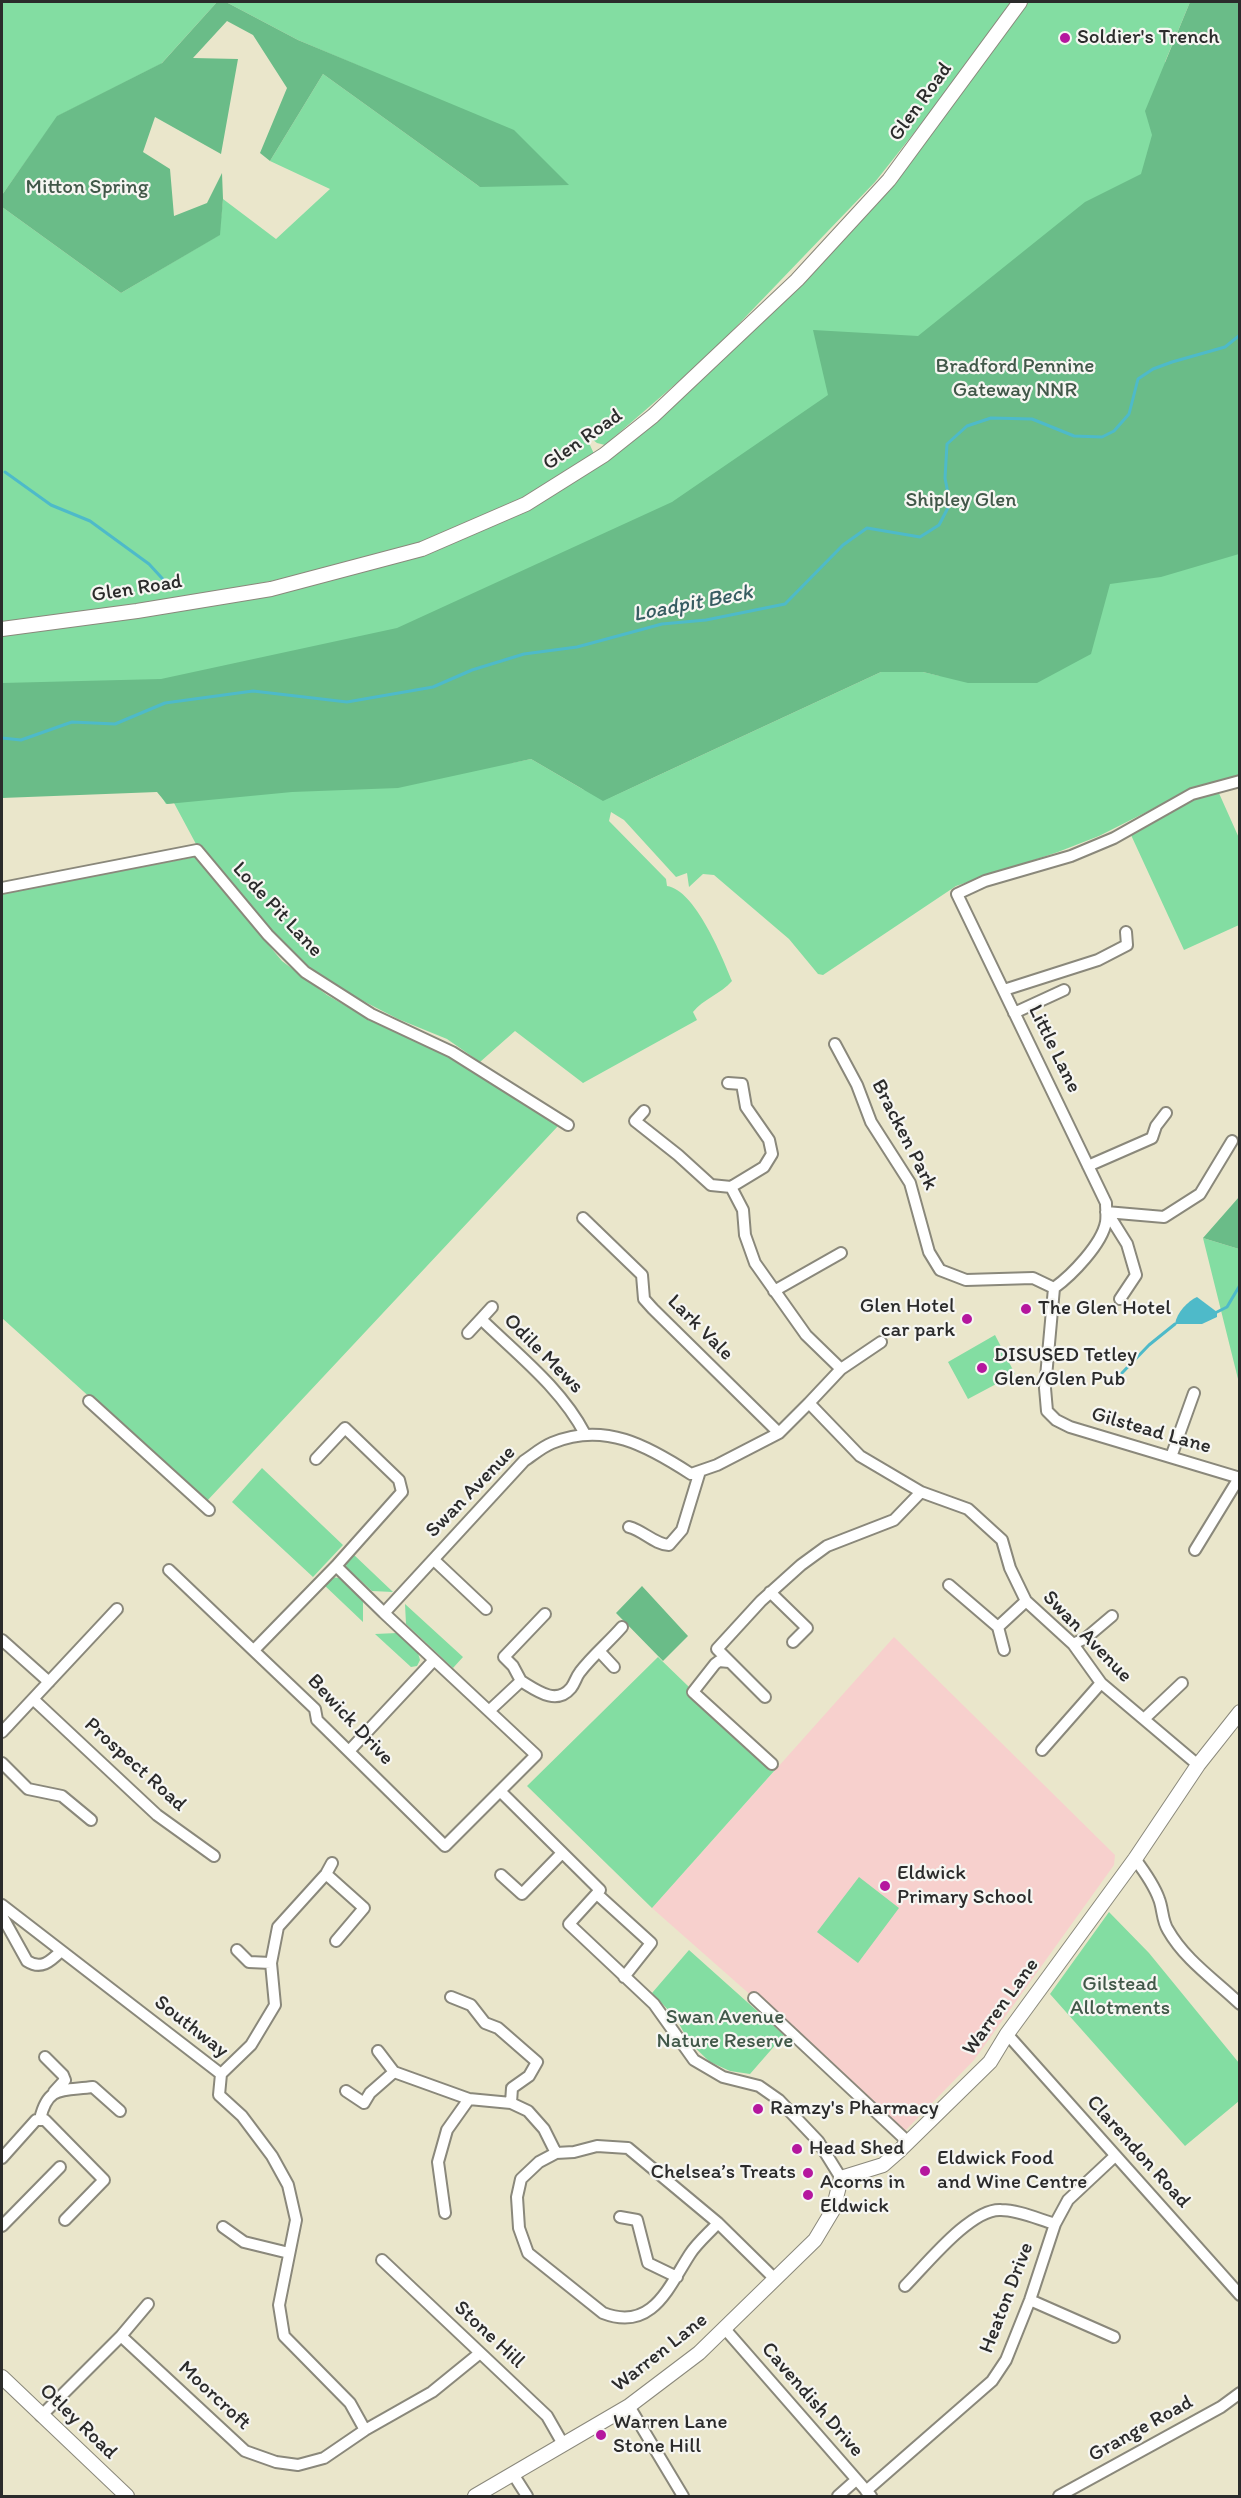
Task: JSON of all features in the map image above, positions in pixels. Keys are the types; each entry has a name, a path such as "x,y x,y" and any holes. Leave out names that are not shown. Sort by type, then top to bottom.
{"street":[{"name":"Glen Road","path":"2,629 137,611 293,583 422,549 526,504 604,455 653,416 797,280 890,180 1020,2"},
{"name":"Little Lane","path":"1054,1288 1067,1279 1092,1249 1106,1224 1106,1203 957,894 985,881 1071,856 1114,838 1192,794 1239,781"},
{"name":"Lode Pit Lane","path":"2,888 197,850 268,935 305,972 371,1014 452,1052 568,1125"},
{"path":"1004,990 1098,960 1127,945 1126,932"},
{"path":"1014,1013 1064,990"},
{"name":"Bracken Park","path":"835,1044 857,1086 871,1122 910,1183 929,1252 940,1270 966,1280 1033,1278 1054,1288"},
{"path":"644,1111 635,1121 711,1185 731,1187 764,1167 772,1154 769,1140 746,1107 744,1079 728,1083"},
{"path":"1088,1166 1152,1138 1156,1126 1166,1113"},
{"path":"1106,1212 1164,1217 1200,1194 1232,1141"},
{"path":"731,1187 743,1210 745,1234 754,1263 806,1335 841,1369"},
{"path":"1106,1212 1127,1244 1136,1275 1120,1299"},
{"name":"Lark Vale","path":"583,1218 642,1275 644,1299 653,1310 779,1432"},
{"path":"774,1291 841,1253"},
{"name":"Gilstead Lane","path":"1054,1288 1045,1388 1047,1411 1056,1420 1070,1427 1239,1478"},
{"path":"481,1319 492,1307"},
{"name":"Odile Mews","path":"468,1333 481,1319 560,1396 574,1414 585,1434"},
{"path":"629,1527 642,1531 660,1544 669,1545 682,1530 700,1471 717,1465 779,1432 841,1369 881,1342"},
{"path":"1171,1457 1194,1393"},
{"path":"89,1401 209,1510"},
{"name":"Swan Avenue","path":"809,1403 860,1456 921,1492 968,1509 1002,1540 1010,1568 1026,1601 1073,1644 1101,1683 1198,1765"},
{"path":"254,1650 336,1566 402,1492 399,1480 345,1428 316,1459"},
{"name":"Swan Avenue","path":"384,1613 524,1461 551,1443 585,1434 625,1438 663,1455 691,1474 700,1471"},
{"path":"1195,1550 1239,1478"},
{"path":"765,1697 717,1649 770,1592 801,1565 827,1546 894,1520 921,1492"},
{"path":"434,1560 486,1609"},
{"path":"336,1566 536,1755 500,1791 600,1890 569,1924 654,2004 681,2044 698,2064 723,2077 759,2086 779,2100 819,2141 841,2178"},
{"name":"Bewick Drive","path":"169,1570 315,1709 317,1720 446,1846 500,1791"},
{"path":"949,1585 998,1627 1004,1650"},
{"path":"770,1592 807,1628 793,1642"},
{"path":"998,1627 1026,1601"},
{"path":"2,1732 117,1609"},
{"path":"545,1614 504,1657 513,1666 521,1681 545,1695 556,1697 566,1694 573,1687 580,1672 622,1627"},
{"path":"1073,1644 1086,1638 1112,1616"},
{"path":"2,1640 49,1682"},
{"path":"600,1652 614,1667"},
{"path":"350,1750 434,1660"},
{"path":"729,1662 719,1661 715,1664 693,1692 772,1764"},
{"path":"490,1710 521,1681"},
{"path":"1042,1750 1101,1683"},
{"path":"1144,1719 1182,1683"},
{"name":"Prospect Road","path":"33,1699 158,1815 214,1856"},
{"name":"Warren Lane","path":"476,2496 629,2406 699,2353 815,2240 833,2210 841,2178 882,2165 990,2062 1007,2034 1135,1859 1198,1765 1239,1712"},
{"path":"2,1763 28,1789 62,1796 91,1820"},
{"path":"501,1875 522,1894 562,1853"},
{"path":"1135,1859 1160,1899 1165,1926 1169,1933 1188,1957 1239,2004"},
{"path":"221,2074 251,2045 275,2005 272,1963 278,1927 329,1868 364,1908 336,1941"},
{"path":"597,1894 651,1943 624,1977"},
{"name":"Southway","path":"2,1905 221,2074 219,2095 242,2116 272,2156 288,2185 296,2220 279,2305 284,2336 350,2403 365,2430"},
{"path":"2,1917 27,1961 33,1965 46,1964 60,1951"},
{"path":"237,1950 249,1962 272,1963"},
{"path":"451,1997 471,2005 485,2023 498,2028 537,2062 528,2076 512,2088 511,2103"},
{"path":"754,1998 908,2142"},
{"name":"Clarendon Road","path":"1007,2034 1239,2295"},
{"path":"378,2051 394,2072 469,2099 511,2103 528,2111 544,2129 556,2153"},
{"path":"40,2119 44,2102 64,2080 63,2075 45,2057"},
{"path":"346,2091 364,2103 370,2093 394,2072"},
{"path":"54,2092 93,2086 120,2111"},
{"path":"445,2213 438,2162 447,2130 469,2099"},
{"path":"2,2158 36,2120 45,2120 104,2180 65,2220"},
{"path":"718,2223 691,2252 662,2300 642,2315 629,2319 615,2318 603,2313 528,2253 519,2228 517,2197 521,2179 539,2162 556,2153 574,2152 597,2146 628,2148 718,2223 775,2279"},
{"name":"Heaton Drive","path":"868,2494 992,2381 1006,2360 1030,2300 1055,2224 1068,2200 1115,2156"},
{"path":"2,2226 60,2167"},
{"path":"905,2286 971,2221 991,2210 1003,2210 1055,2224"},
{"path":"620,2217 637,2220 648,2263 677,2277"},
{"path":"224,2227 244,2242 289,2253"},
{"name":"Stone Hill","path":"382,2260 547,2415 563,2444"},
{"path":"1030,2300 1114,2337"},
{"path":"41,2416 121,2336 148,2304"},
{"name":"Cavendish Drive","path":"725,2329 868,2494"},
{"name":"Moorcroft","path":"121,2336 245,2451 276,2462 298,2465 324,2458 365,2430 432,2392 480,2353"},
{"name":"Otley Road","path":"2,2377 127,2496"},
{"name":"Grange Road","path":"1059,2496 1221,2407 1239,2393"},
{"path":"629,2406 683,2496"},
{"path":"513,2474 527,2496"},
{"path":"838,2496 856,2480"}],"shaded area":[{"name":"Eldwick Primary School","path":"894,1637 1115,1855 1114,1865 974,2060 901,2135 754,1998 652,1908"}],"green space":[{"path":"2,2 217,2 161,64 58,116 2,195"},
{"name":"Mitton Spring","path":"217,2 226,2 298,40 514,130 569,185 480,187 323,74 270,161 260,153 287,88 253,35 227,21 193,58 238,59 221,154 155,117 143,152 170,169 174,216 207,203 222,173 223,199 220,235 121,293 2,207 2,195 57,116 162,63"},
{"path":"226,2 1015,2 875,182 708,356 605,445 597,443 583,432 584,442 590,445 594,454 550,483 505,508 410,546 310,573 106,610 2,622 2,207 121,293 219,235 223,199 276,239 330,189 270,161 323,74 480,187 364,68 298,40"},
{"name":"Bradford Pennine Gateway NNR","path":"1028,2 1190,2 1165,62 1239,138 1239,776 1192,789 1099,836 1058,852 956,886 823,975 818,974 789,939 714,875 703,874 689,887 687,873 676,877 624,820 611,812 609,821 666,879 667,886 677,890 688,899 697,911 732,981 693,1012 697,1020 583,1083 515,1031 480,1062 447,1039 398,1019 334,986 304,965 279,940 200,844 196,844 174,803 166,804 158,791 2,796 2,632 177,610 431,550 585,472 798,283","holes":["909,656 940,676 923,672 881,672 603,801","547,741 584,790 531,759 511,763"]},
{"name":"Shipley Glen","path":"1190,2 1239,2 1239,554 1161,577 1110,584 1091,654 1037,683 968,683 923,672 881,672 603,801 531,759 398,788 292,792 167,804 157,792 2,798 2,683 161,679 397,628 672,502 828,395 813,330 918,336 1085,202 1141,174 1152,135 1145,111"},
{"path":"1218,791 1239,838 1239,925 1184,950 1131,835 1191,800"},
{"path":"195,857 282,961 327,995 374,1022 446,1055 558,1126 206,1502 2,1318 2,894"},
{"path":"1239,1197 1239,1249 1203,1238"},
{"path":"1203,1238 1239,1249 1239,1383"},
{"name":"DISUSED Tetley Glen/Glen Pub","path":"995,1335 1015,1374 968,1399 948,1362"},
{"path":"262,1468 343,1545 313,1577 232,1502"},
{"path":"352,1553 393,1592 372,1591 346,1567 347,1559"},
{"path":"331,1577 339,1578 363,1601 363,1622 323,1584"},
{"path":"642,1586 688,1636 663,1661 616,1613"},
{"path":"405,1604 463,1657 453,1668 406,1624"},
{"path":"397,1633 418,1653 420,1660 417,1666 411,1667 375,1634"},
{"path":"658,1657 775,1770 652,1908 527,1786"},
{"path":"859,1877 899,1908 858,1963 817,1932"},
{"name":"Gilstead Allotments","path":"1109,1912 1149,1953 1239,2063 1239,2101 1185,2146 1050,1994"},
{"name":"Swan Avenue Nature Reserve","path":"689,1950 784,2035 750,2074 730,2071 710,2062 689,2042 676,2018 652,1993"}],"water":[{"path":"1197,1297 1217,1312 1217,1317 1202,1324 1175,1324 1183,1308"}],"waterway":[{"name":"Loadpit Beck","path":"2,738 21,740 72,722 115,724 165,703 253,691 347,702 433,687 472,670 524,654 577,647 662,624 706,620 785,604 843,545 867,528 920,537 939,525 950,504 945,478 947,444 967,426 991,418 1032,419 1074,436 1102,437 1114,431 1129,414 1138,379 1153,369 1172,362 1225,347 1240,335"},
{"path":"5,472 51,505 90,521 149,564 171,588"},
{"path":"1217,1312 1227,1307 1240,1285"},
{"path":"1121,1374 1149,1345 1175,1324"}],"place":[{"name":"Soldier's Trench","path":"1065,38"},
{"name":"The Glen Hotel","path":"1026,1309"},
{"name":"Glen Hotel car park","path":"967,1319"},
{"name":"DISUSED Tetley Glen/Glen Pub","path":"982,1368"},
{"name":"Eldwick Primary School","path":"885,1886"},
{"name":"Ramzy's Pharmacy","path":"758,2109"},
{"name":"Head Shed","path":"797,2149"},
{"name":"Eldwick Food and Wine Centre","path":"925,2171"},
{"name":"Chelsea’s Treats","path":"808,2173"},
{"name":"Acorns in Eldwick","path":"808,2195"},
{"name":"Warren Lane Stone Hill","path":"601,2435"}]}
